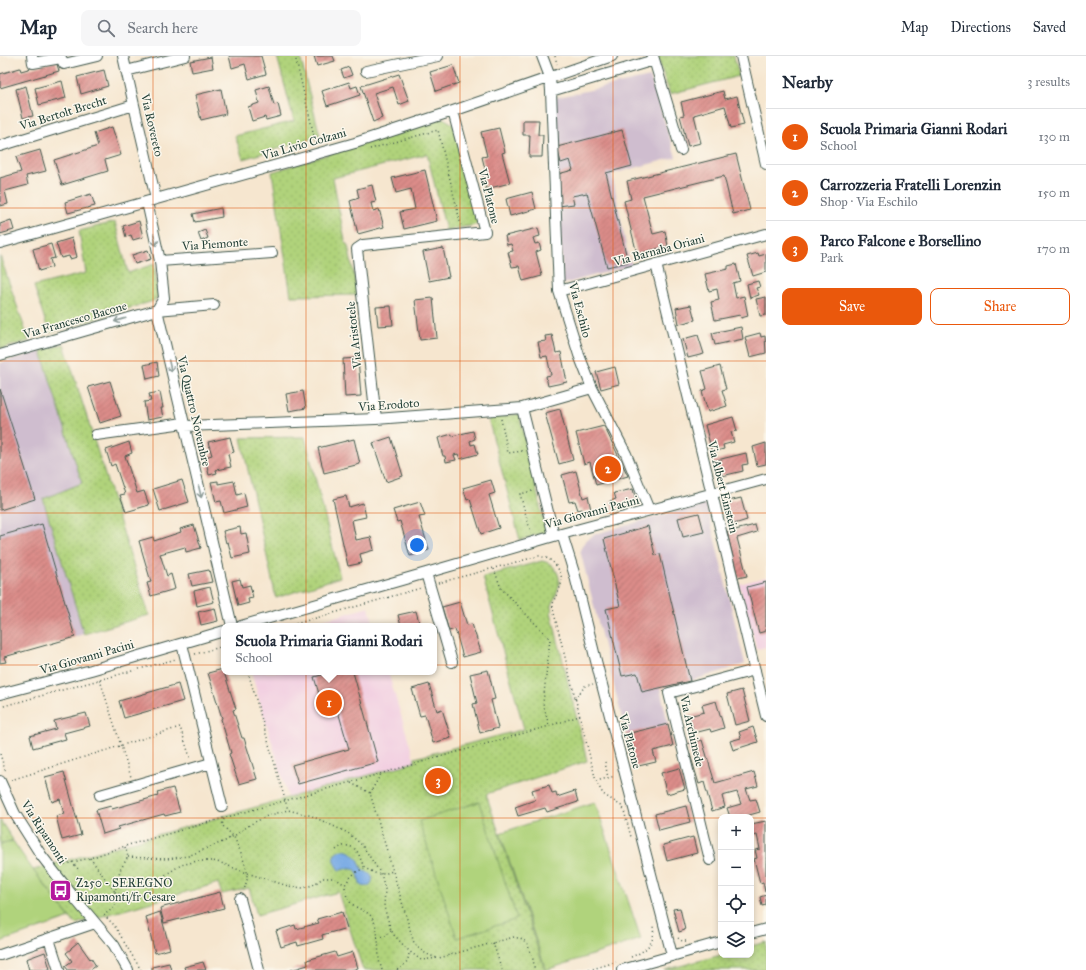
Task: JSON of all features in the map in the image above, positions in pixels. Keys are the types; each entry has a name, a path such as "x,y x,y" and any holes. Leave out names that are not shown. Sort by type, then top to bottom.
{"street":[{"path":"32,56 33,63 61,58 64,64 98,56"},
{"name":"Via Rovereto","path":"123,56 152,200"},
{"path":"126,70 185,56"},
{"path":"366,71 438,56"},
{"name":"Via Eschilo","path":"542,56 550,77 559,291 579,355 592,388 626,454 649,510"},
{"name":"Via Livio Colzani","path":"0,243 355,143 612,56"},
{"path":"741,56 766,164"},
{"path":"551,91 653,58 681,150"},
{"path":"581,67 585,80"},
{"name":"Via Bertolt Brecht","path":"0,146 134,105"},
{"name":"Via Platone","path":"357,249 364,244 485,232 453,111"},
{"path":"152,200 164,298 157,310"},
{"name":"Via Barnaba Oriani","path":"559,291 766,234"},
{"name":"Via Aristotele","path":"357,249 376,419"},
{"name":"Via Piemonte","path":"160,262 272,253"},
{"name":"Via Albert Einstein","path":"656,264 766,716"},
{"name":"Via Francesco Bacone","path":"0,355 157,310 214,304"},
{"name":"Via Quattro Novembre","path":"157,310 231,623"},
{"name":"Via Erodoto","path":"96,435 184,424 376,419 522,408 592,388"},
{"name":"Via Platone","path":"522,408 558,535 575,576 672,955"},
{"name":"Via Giovanni Pacini","path":"251,623 558,535 766,479"},
{"path":"426,573 452,662"},
{"name":"Via Giovanni Pacini","path":"0,694 221,632"},
{"path":"182,644 222,806"},
{"name":"Via Archimede","path":"710,860 669,693 755,670"},
{"path":"100,795 211,763"},
{"name":"Via Ripamonti","path":"5,779 15,814 41,855 114,946 128,970"},
{"path":"240,899 259,970"},
{"path":"0,955 95,923"},
{"path":"754,932 766,929"},
{"path":"49,939 59,970"},
{"path":"620,966 672,955 718,943"}],"path":[{"path":"499,410 508,453 523,451 524,457"},
{"path":"531,484 532,491 520,494 533,542"},
{"path":"299,623 539,556 548,558 559,569 562,579 561,585 552,605 574,699 596,781 603,794 623,807 631,837"},
{"path":"494,568 501,588 550,639 543,703 549,726"},
{"path":"0,707 221,647"},
{"path":"249,675 284,801 288,810"},
{"path":"100,680 134,785"},
{"path":"574,699 585,686 601,682"},
{"path":"60,865 90,858 125,846 549,726 579,716"},
{"path":"0,754 5,779 180,726 194,768"},
{"path":"605,762 608,778"},
{"path":"370,793 380,774"},
{"path":"596,781 625,774"},
{"path":"351,782 370,793 414,943 419,950 428,955 439,958"},
{"path":"222,806 224,819 222,825 234,837 247,873 248,880 240,899"},
{"path":"128,856 158,859 188,856 234,837 251,824 267,816 288,810 312,816 348,833 362,845 381,874 385,889 384,907 391,930 409,951 421,960 439,958 514,937 521,938 526,942 532,956 534,970"},
{"path":"115,892 120,870 128,856 125,846"},
{"path":"336,850 344,846 352,847 359,854 365,869 376,874 394,871"},
{"path":"90,858 118,896 118,902 114,908 104,915 114,925 141,970"},
{"path":"115,892 127,897 138,897 144,894 154,882 180,865 197,861 213,861 221,863 288,886 303,888 313,885 323,878 336,878 344,885 346,897 349,901 364,910 370,916 375,928 382,970"},
{"path":"72,862 79,870"},
{"path":"344,885 351,876 365,869"},
{"path":"630,957 647,948 653,937 654,921"},
{"path":"377,937 386,936 391,930"},
{"path":"494,943 502,970"},
{"path":"398,970 405,965 409,958 409,951"},
{"path":"589,970 620,966"}],"shaded area":[{"path":"650,77 676,157 612,174 628,256 632,265 563,284 554,98"},
{"path":"41,351 82,483 43,499 84,634 0,658 0,363"},
{"path":"706,503 745,664 690,681 660,688 668,724 626,734 580,550 585,541 595,534"},
{"path":"766,577 766,647 757,649 739,584"},
{"path":"369,607 373,623 314,623"},
{"path":"252,675 389,675 415,762 288,797"}],"green space":[{"path":"277,56 300,56 320,136 243,159 235,136 294,121"},
{"path":"657,56 734,56 739,76 670,94"},
{"path":"443,118 453,124 478,221 475,225 446,230 427,154 333,178 345,241 348,246 358,295 291,296 272,172"},
{"path":"115,222 128,273 154,264 159,297 153,301 49,333 34,286 86,273 79,231"},
{"path":"0,256 29,341 0,349"},
{"path":"64,344 149,615 84,634 43,499 82,483 41,351"},
{"path":"519,414 546,532 520,540 488,418"},
{"path":"305,437 340,577 276,598 241,438"},
{"path":"542,561 552,566 558,574 559,585 551,612 587,761 486,794 545,970 363,970 338,892 257,915 249,888 222,894 218,883 75,924 33,870 415,762 415,758 524,729 483,577"},
{"path":"479,802 517,919 457,938 419,821"},
{"path":"595,802 641,939 546,970 500,833"},
{"path":"0,820 13,840 0,844"},
{"path":"13,841 70,918 0,942 0,845"},
{"path":"766,942 766,970 665,970 718,956 718,958 754,958 754,945"}],"water":[{"path":"341,850 347,851 356,856 363,870 369,873 372,878 372,883 370,885 365,887 360,884 356,870 354,869 348,868 339,870 335,864 334,856"}],"building":[{"path":"229,56 261,56 266,74 249,79 245,64 232,68"},
{"path":"314,56 333,56 335,61 317,66"},
{"path":"211,57 213,68 192,72 190,61"},
{"path":"56,61 59,71 0,88 0,74 20,68 21,71"},
{"path":"453,65 459,83 436,91 430,72"},
{"path":"349,67 352,75 344,78 341,70"},
{"path":"104,70 108,86 81,94 77,77"},
{"path":"399,74 409,101 399,105 393,87 374,93 382,118 373,122 361,86"},
{"path":"62,81 66,98 39,105 35,88"},
{"path":"349,82 351,88 357,86 360,95 327,106 322,91"},
{"path":"26,86 33,116 23,118 16,89"},
{"path":"269,86 274,105 278,104 281,116 266,120 265,117 252,121 248,107 259,103 256,90"},
{"path":"221,89 226,114 201,120 195,95"},
{"path":"723,91 725,99 737,96 744,125 731,128 725,106 694,115 701,143 688,146 680,116 684,115 681,102"},
{"path":"523,120 539,120 538,135 543,135 542,157 529,157 530,135 523,135"},
{"path":"112,127 121,155 105,160 108,171 62,185 54,160 98,146 94,133"},
{"path":"499,128 505,152 502,153 510,183 486,189 483,174 486,173 482,157 487,156 481,132"},
{"path":"622,130 632,166 606,173 628,262 607,267 587,193 572,196 574,204 559,206 558,174 573,170 570,160 561,163 557,147"},
{"path":"40,150 46,171 26,176 28,185 5,191 8,204 0,206 0,178 21,172 16,157"},
{"path":"736,154 750,210 733,214 724,176 643,196 653,234 665,231 668,246 637,254 624,201 631,199 627,181"},
{"path":"425,170 437,221 404,229 400,212 415,209 411,189 396,193 392,178"},
{"path":"372,185 376,202 371,203 373,211 379,209 384,227 358,234 350,201 359,198 357,189"},
{"path":"532,192 536,209 510,216 506,199"},
{"path":"91,194 95,206 68,213 65,202"},
{"path":"221,208 222,217 195,222 193,214"},
{"path":"11,220 14,230 0,234 0,224"},
{"path":"139,221 143,237 133,240 131,235 126,237 123,226"},
{"path":"538,228 540,236 533,238 535,244 539,243 541,250 536,252 542,276 523,281 519,266 512,267 508,252 513,251 511,244 507,245 505,236"},
{"path":"205,230 208,238 201,241 198,233"},
{"path":"72,238 77,257 70,259 69,256 61,258 56,243"},
{"path":"51,244 55,258 50,259 52,267 39,271 33,249"},
{"path":"443,248 449,277 429,281 423,252"},
{"path":"148,250 151,259 135,264 132,255"},
{"path":"758,253 759,256 766,254 766,272 753,276 747,256"},
{"path":"736,264 740,281 733,283 736,298 744,296 748,316 741,318 740,315 715,320 711,302 719,300 717,289 709,291 705,274 728,269 728,266"},
{"path":"758,281 760,287 756,288 759,295 750,298 747,284"},
{"path":"766,297 766,315 760,316 756,299"},
{"path":"433,298 437,338 420,340 415,300"},
{"path":"691,305 695,320 679,324 676,308"},
{"path":"391,306 393,325 378,326 376,307"},
{"path":"741,327 743,339 715,345 712,333"},
{"path":"760,333 761,337 765,336 766,353 750,357 745,337"},
{"path":"552,335 556,353 561,352 567,382 548,386 546,376 551,375 547,356 541,357 538,342 546,341 545,336"},
{"path":"698,335 704,354 688,358 683,339"},
{"path":"358,358 361,396 345,397 343,359"},
{"path":"157,362 159,376 147,379 144,365"},
{"path":"720,366 726,389 722,390 727,406 708,412 702,391 707,389 702,371"},
{"path":"615,367 619,384 601,389 596,372"},
{"path":"110,381 121,416 100,423 88,387"},
{"path":"0,389 35,499 0,510"},
{"path":"303,391 306,408 289,411 286,394"},
{"path":"160,392 163,417 147,420 144,402 151,401 149,394"},
{"path":"560,409 573,460 559,464 545,413"},
{"path":"733,417 737,431 731,432 734,442 723,445 724,449 712,452 705,425"},
{"path":"604,426 628,476 596,485 590,462 584,464 576,433"},
{"path":"473,431 475,439 470,441 471,445 475,444 478,454 460,459 458,454 454,455 456,460 446,462 438,438"},
{"path":"230,437 234,452 228,454 231,467 216,470 217,473 209,475 205,457 212,455 208,442"},
{"path":"391,437 403,476 386,482 373,443"},
{"path":"354,439 360,464 324,473 318,448"},
{"path":"129,442 132,453 125,456 137,493 144,491 149,505 126,512 120,495 125,494 115,464 111,466 106,450"},
{"path":"766,443 766,464 757,466 753,447"},
{"path":"746,453 748,464 742,465 743,471 722,476 721,472 716,473 713,461"},
{"path":"576,471 583,498 588,496 591,510 583,512 582,509 578,510 575,501 569,502 562,475"},
{"path":"182,480 189,502 160,511 153,489"},
{"path":"491,480 495,493 489,495 499,528 481,534 470,499 467,500 463,488"},
{"path":"218,481 218,484 234,481 237,495 244,493 247,507 224,513 221,501 216,502 211,482"},
{"path":"633,489 637,505 613,511 610,501 616,499 614,493"},
{"path":"346,496 349,507 363,503 366,517 352,520 356,540 371,537 374,550 360,554 362,563 348,566 333,499"},
{"path":"741,498 747,520 731,525 724,502"},
{"path":"420,502 425,516 419,517 429,550 410,556 400,521 397,522 393,510"},
{"path":"699,513 704,532 683,537 678,518"},
{"path":"42,524 75,637 4,657 6,662 0,663 0,536"},
{"path":"194,525 201,548 186,552 185,547 160,554 167,576 171,574 175,589 151,596 147,583 151,582 139,541 153,537 154,541 181,532 180,529"},
{"path":"755,525 757,532 737,538 747,576 738,578 727,532"},
{"path":"648,526 655,555 660,554 690,681 642,692 637,673 622,676 606,609 620,606 604,539"},
{"path":"240,527 241,534 246,533 250,554 232,558 228,542 226,543 223,531"},
{"path":"209,570 212,582 192,586 189,574"},
{"path":"240,579 242,587 250,585 253,598 248,599 249,603 238,606 232,581"},
{"path":"766,582 766,631 759,633 747,587"},
{"path":"210,587 214,602 197,606 194,591"},
{"path":"460,602 467,625 472,624 481,652 463,657 455,629 449,631 442,607"},
{"path":"215,608 218,621 201,625 198,612"},
{"path":"416,611 419,623 400,623 398,615"},
{"path":"221,670 221,675 225,675 236,709 233,710 257,779 239,784 229,754 231,753 221,719 222,718 208,673"},
{"path":"488,670 495,699 491,700 498,728 480,733 473,704 477,703 470,674"},
{"path":"322,675 354,675 378,762 298,784 292,765 349,749 335,701 322,704 314,677"},
{"path":"178,684 183,701 124,718 119,701"},
{"path":"429,684 437,711 442,709 451,738 433,743 425,715 420,716 412,689"},
{"path":"742,690 750,721 735,725 727,694"},
{"path":"716,701 724,728 711,732 710,729 694,733 689,716 704,712 702,705"},
{"path":"86,713 90,726 64,733 66,739 33,748 30,736 56,729 54,721"},
{"path":"668,724 673,746 653,751 656,762 634,767 626,734"},
{"path":"753,727 758,742 733,750 730,741 741,738 739,732"},
{"path":"702,740 715,783 754,772 758,786 746,789 750,800 756,799 760,812 753,814 729,814 727,808 741,804 737,792 722,796 725,807 712,811 704,782 699,784 687,744"},
{"path":"679,768 685,789 667,794 661,773"},
{"path":"64,772 81,835 62,840 56,816 64,814 60,799 52,802 45,777"},
{"path":"549,785 552,793 556,792 557,797 575,791 578,802 547,812 545,808 518,816 515,807 535,800 532,790"},
{"path":"173,788 180,812 165,816 164,814 118,827 119,829 103,834 96,810 111,806 112,809 158,796 157,792"},
{"path":"686,806 690,822 659,830 655,814"},
{"path":"766,821 766,892 763,882 760,883 754,859 757,858 755,850 760,849 757,835 754,836 754,823"},
{"path":"693,837 697,853 667,861 663,845"},
{"path":"220,892 224,908 164,923 160,908"},
{"path":"766,895 766,905 762,906 760,897"},
{"path":"680,908 685,930 679,932 673,909"},
{"path":"160,912 170,949 155,953 146,917"},
{"path":"342,912 347,928 322,935 323,939 298,946 297,942 281,947 276,931 295,925 296,929 319,923 317,919"},
{"path":"78,942 96,966 90,970 68,970 65,966 72,961 66,953"},
{"path":"45,952 50,969 29,970 26,959"},
{"path":"335,952 337,957 353,952 358,968 352,970 291,970 308,965 307,960"},
{"path":"203,962 206,970 185,970 184,967"},
{"path":"169,963 171,970 152,970 152,967"}],"place":[{"name":"Carrozzeria Fratelli Lorenzin","path":"608,469"},
{"name":"Scuola Primaria Gianni Rodari","path":"329,703"},
{"name":"Parco Falcone e Borsellino","path":"438,781"},
{"name":"Z250 - SEREGNO Ripamonti/fr Cesare","path":"60,890"}]}
